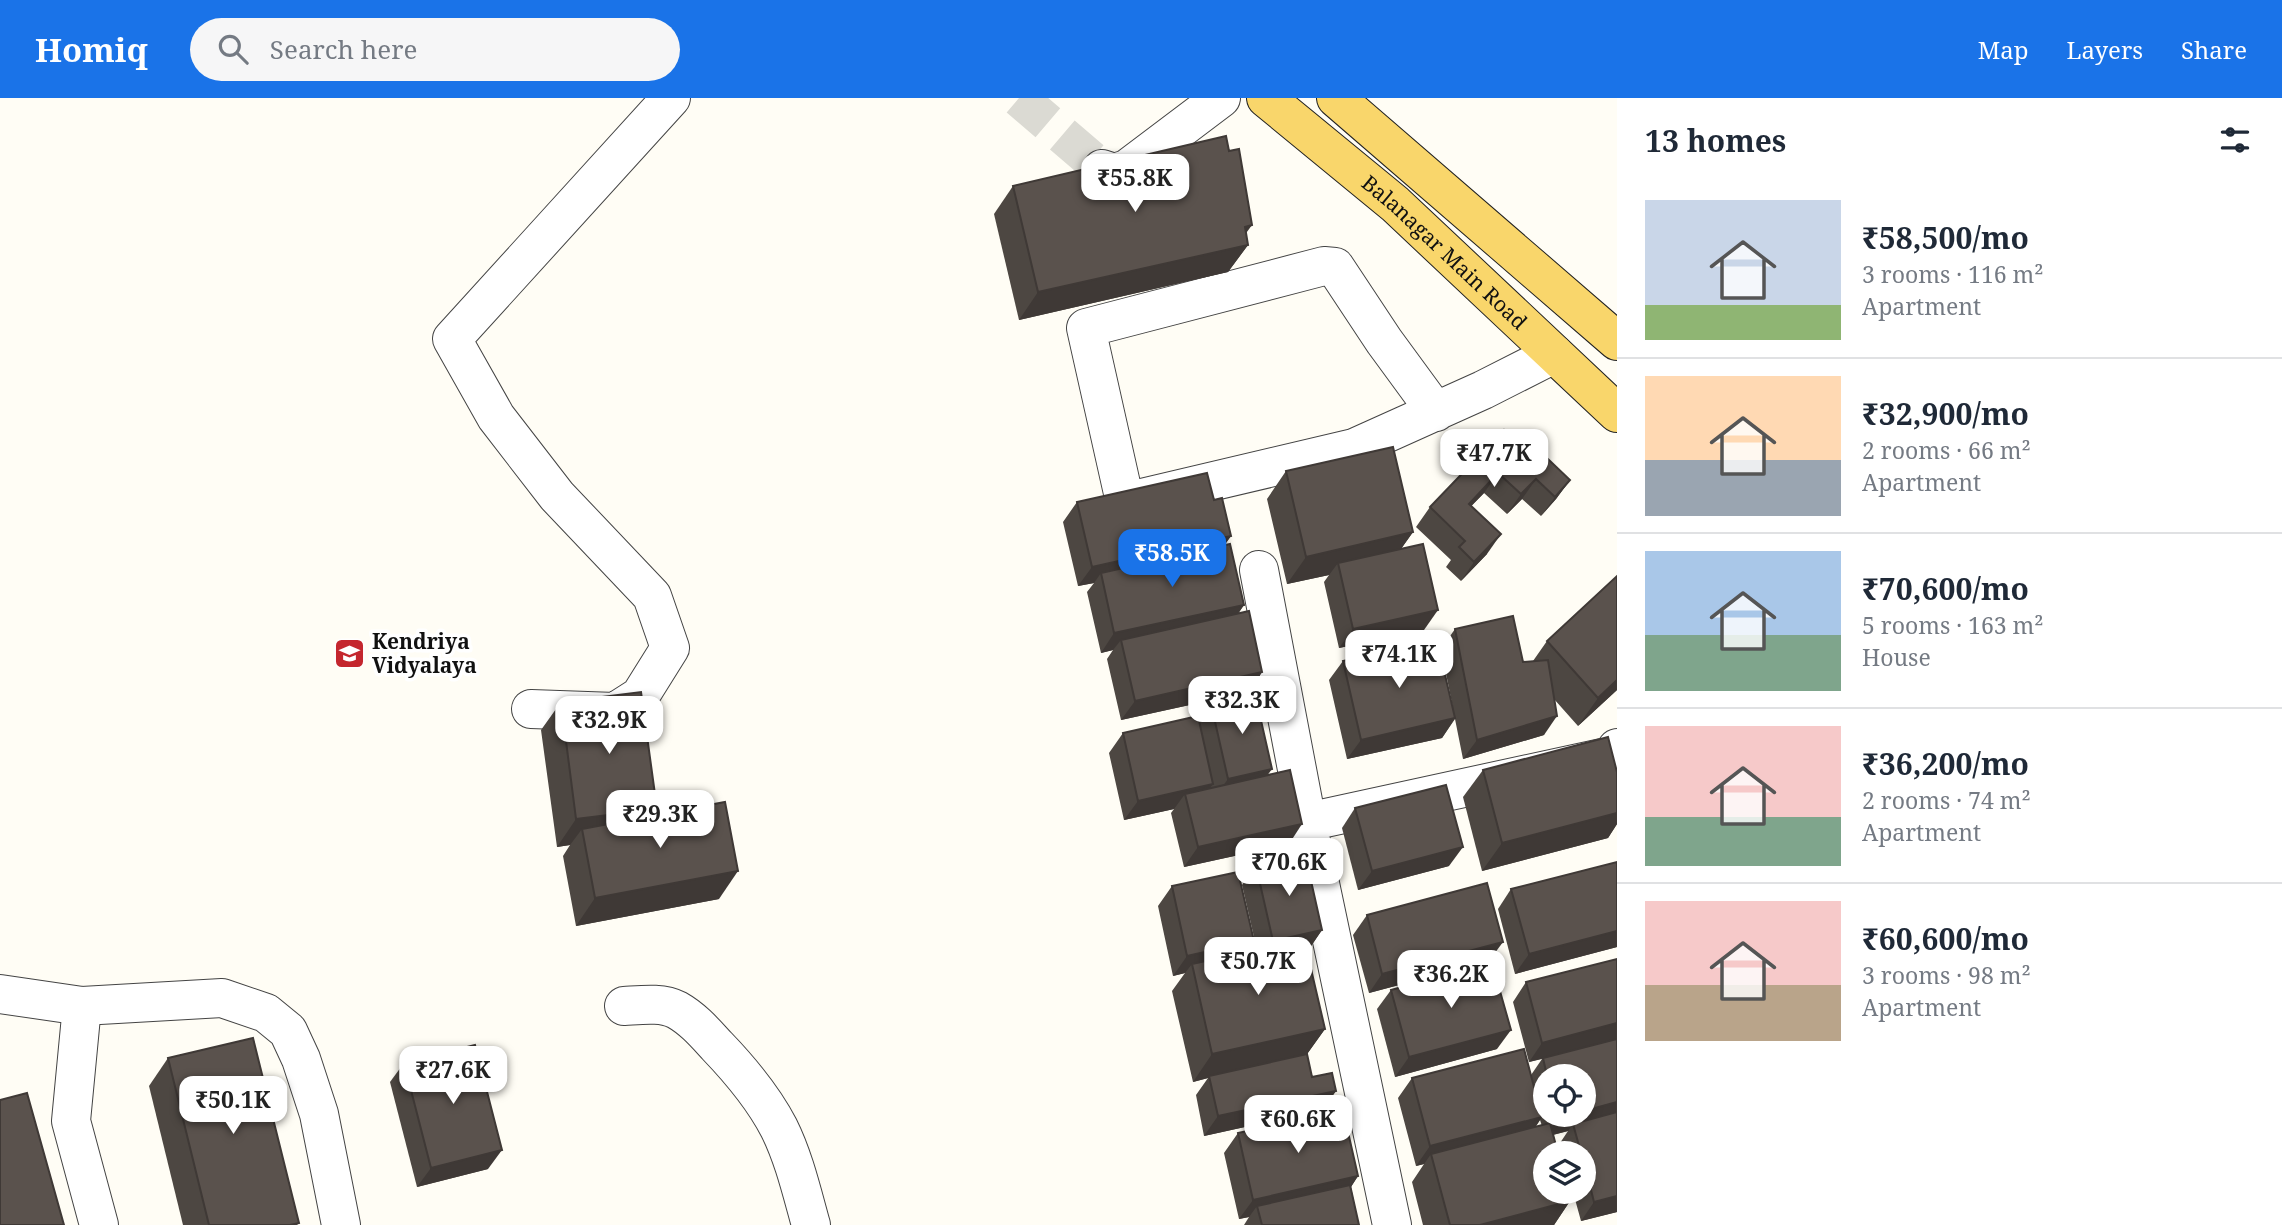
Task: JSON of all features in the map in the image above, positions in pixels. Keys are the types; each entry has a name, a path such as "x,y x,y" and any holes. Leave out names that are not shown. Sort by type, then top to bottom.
{"main road":[{"name":"Balanagar Main Road","path":"1266,98 1395,204 1617,414"},
{"name":"Balanagar Main Road","path":"1336,98 1617,341"}],"street":[{"path":"531,709 615,712 640,696 670,648 652,596 557,496 496,417 452,339 670,98"},
{"path":"1102,169 1114,173 1127,169 1221,98"},
{"path":"1436,412 1335,267 1324,266 1086,328 1125,502 1354,448 1436,412 1554,354"},
{"path":"1259,570 1307,822 1392,1225"},
{"path":"1307,822 1615,762"},
{"path":"0,994 82,1006 222,998 266,1013 288,1031 301,1059 319,1114 341,1225"},
{"path":"624,1006 650,1004 676,1009 698,1026 733,1063 758,1094 779,1129 792,1161 811,1225"},
{"path":"82,1006 71,1121 99,1225"}],"building":[{"path":"1226,136 1229,151 1239,149 1252,225 1245,227 1248,245 1038,292 1013,186"},
{"path":"1504,430 1521,447 1527,439 1570,480 1555,497 1536,479 1521,494 1498,473 1469,504 1501,534 1474,562 1459,547 1465,541 1430,507"},
{"path":"1393,447 1413,532 1306,557 1286,471"},
{"path":"1207,473 1214,500 1222,498 1231,536 1092,567 1077,502"},
{"path":"1230,544 1244,605 1114,633 1101,573"},
{"path":"1423,544 1438,610 1353,629 1338,563"},
{"path":"1617,576 1617,680 1598,698 1547,641"},
{"path":"1249,611 1262,672 1135,701 1121,640"},
{"path":"1513,616 1523,662 1548,660 1557,716 1477,740 1455,629"},
{"path":"1437,640 1455,718 1361,740 1343,661"},
{"path":"641,692 657,809 576,819 561,702"},
{"path":"1255,694 1272,769 1228,779 1211,704"},
{"path":"1198,716 1213,784 1138,801 1123,733"},
{"path":"1608,737 1617,772 1617,813 1502,843 1483,770"},
{"path":"1290,770 1302,824 1198,847 1185,794"},
{"path":"1446,785 1463,847 1372,871 1355,808"},
{"path":"725,802 738,871 595,898 582,829"},
{"path":"1305,854 1322,930 1273,941 1256,866"},
{"path":"1617,862 1617,931 1529,954 1511,889"},
{"path":"1238,872 1254,941 1187,956 1172,886"},
{"path":"1487,883 1503,942 1382,974 1367,915"},
{"path":"1304,939 1325,1029 1212,1054 1192,964"},
{"path":"1617,959 1617,1023 1542,1043 1526,982"},
{"path":"1492,963 1511,1030 1409,1057 1391,990"},
{"path":"253,1038 299,1223 209,1225 168,1058"},
{"path":"1617,1039 1617,1102 1596,1108 1596,1064 1544,1064 1543,1058"},
{"path":"475,1045 502,1150 431,1168 404,1063"},
{"path":"1524,1049 1533,1083 1533,1119 1430,1146 1412,1078"},
{"path":"1307,1054 1312,1077 1332,1073 1336,1091 1218,1116 1209,1076"},
{"path":"27,1093 64,1225 0,1225 0,1100"},
{"path":"1343,1110 1358,1176 1253,1200 1238,1133"},
{"path":"1617,1112 1617,1196 1596,1201 1596,1141 1578,1141 1574,1127 1596,1127 1596,1118"},
{"path":"1535,1127 1551,1127 1555,1141 1533,1141 1533,1204 1559,1204 1480,1225 1450,1225 1431,1154"},
{"path":"1350,1185 1359,1225 1262,1225 1257,1206"}],"tunnel":[{"path":"1019,98 1102,169"}],"place":[{"name":"Kendriya Vidyalaya","path":"349,653"}]}
